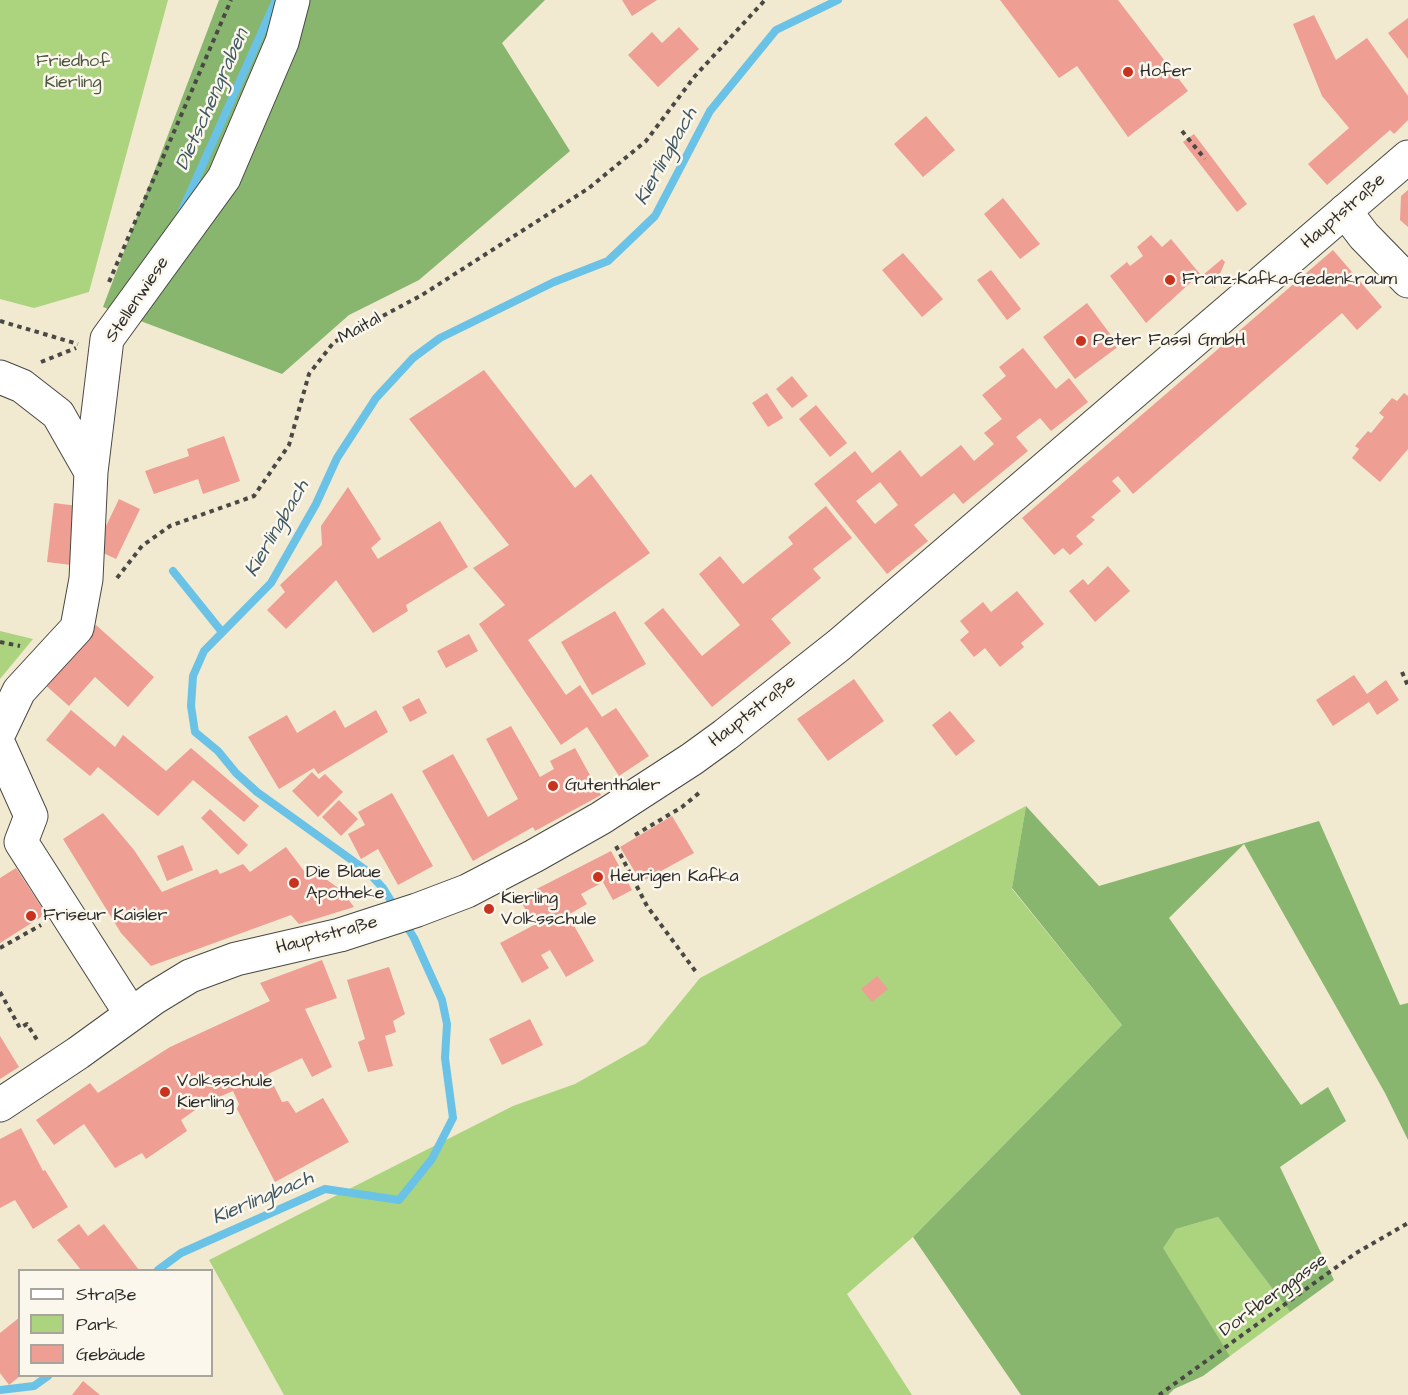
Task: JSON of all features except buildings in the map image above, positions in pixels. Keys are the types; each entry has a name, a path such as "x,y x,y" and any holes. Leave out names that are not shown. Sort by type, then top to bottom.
{"main road":[{"name":"Stellenwiese","path":"0,731 19,691 77,628 86,579 91,472 107,339 224,178 282,42 293,0"},
{"name":"Hauptstraße","path":"0,1105 190,976 227,962 340,935 386,921 467,891 534,856 624,804 725,735 857,630 1408,157"},
{"path":"1345,211 1364,236 1408,281"},
{"path":"0,377 22,386 58,414 91,472"},
{"path":"0,747 31,816 11,847 65,911 131,1014"}],"path":[{"path":"105,291 231,0"},
{"name":"Maital","path":"113,582 142,546 170,526 254,496 289,445 309,374 334,342 422,295 589,188 646,141 695,76 765,0"},
{"path":"1182,131 1205,159"},
{"path":"0,321 82,345 38,363"},
{"path":"1402,672 1408,686"},
{"path":"616,846 647,906 696,972"},
{"path":"0,948 65,911"},
{"path":"0,992 20,1028 27,1024 37,1038"},
{"name":"Dorfberggasse","path":"1159,1395 1356,1253 1408,1223"}],"green space":[{"name":"Friedhof Kierling","path":"0,0 168,0 89,292 34,308 0,299"},
{"path":"219,0 545,0 502,43 570,151 419,280 349,315 282,374 103,307"},
{"path":"0,631 33,639 0,679"},
{"path":"1026,806 1012,889 1122,1025 913,1237 847,1294 912,1395 284,1395 209,1260 513,1106 575,1084 646,1044 700,978"},
{"path":"1026,806 1099,886 1319,821 1400,1005 1408,1003 1408,1140 1385,1093 1244,844 1169,918 1301,1105 1328,1087 1346,1121 1280,1167 1334,1280 1290,1312 1218,1217 1176,1229 1163,1248 1230,1356 1203,1376 1174,1389 1168,1395 1021,1395 913,1237 1122,1025 1012,888"},
{"path":"1218,1217 1290,1312 1230,1356 1162,1248 1176,1229"}],"waterway":[{"name":"Dietschengraben","path":"181,213 276,0"},
{"name":"Kierlingbach","path":"396,909 383,888 367,871 257,792 236,773 218,751 195,732 191,706 193,676 204,651 271,583 316,504 337,458 376,398 413,358 440,338 554,282 608,261 655,216 710,111 776,30 838,0"},
{"name":"Dietschengraben","path":"173,571 222,632"},
{"name":"Kierlingbach","path":"159,1269 181,1253 325,1189 399,1200 432,1159 453,1118 445,1058 447,1024 442,1000 414,938 403,920"},
{"name":"Kierlingbach","path":"0,1390 34,1386 47,1377"}],"place":[{"name":"Hofer","path":"1128,72"},
{"name":"Franz-Kafka-Gedenkraum","path":"1170,280"},
{"name":"Peter Fassl GmbH","path":"1081,341"},
{"name":"Gutenthaler","path":"553,786"},
{"name":"Heurigen Kafka","path":"598,877"},
{"name":"Die Blaue Apotheke","path":"294,883"},
{"name":"Kierling Volksschule","path":"489,909"},
{"name":"Friseur Kaisler","path":"31,916"},
{"name":"Volksschule Kierling","path":"165,1092"}]}
